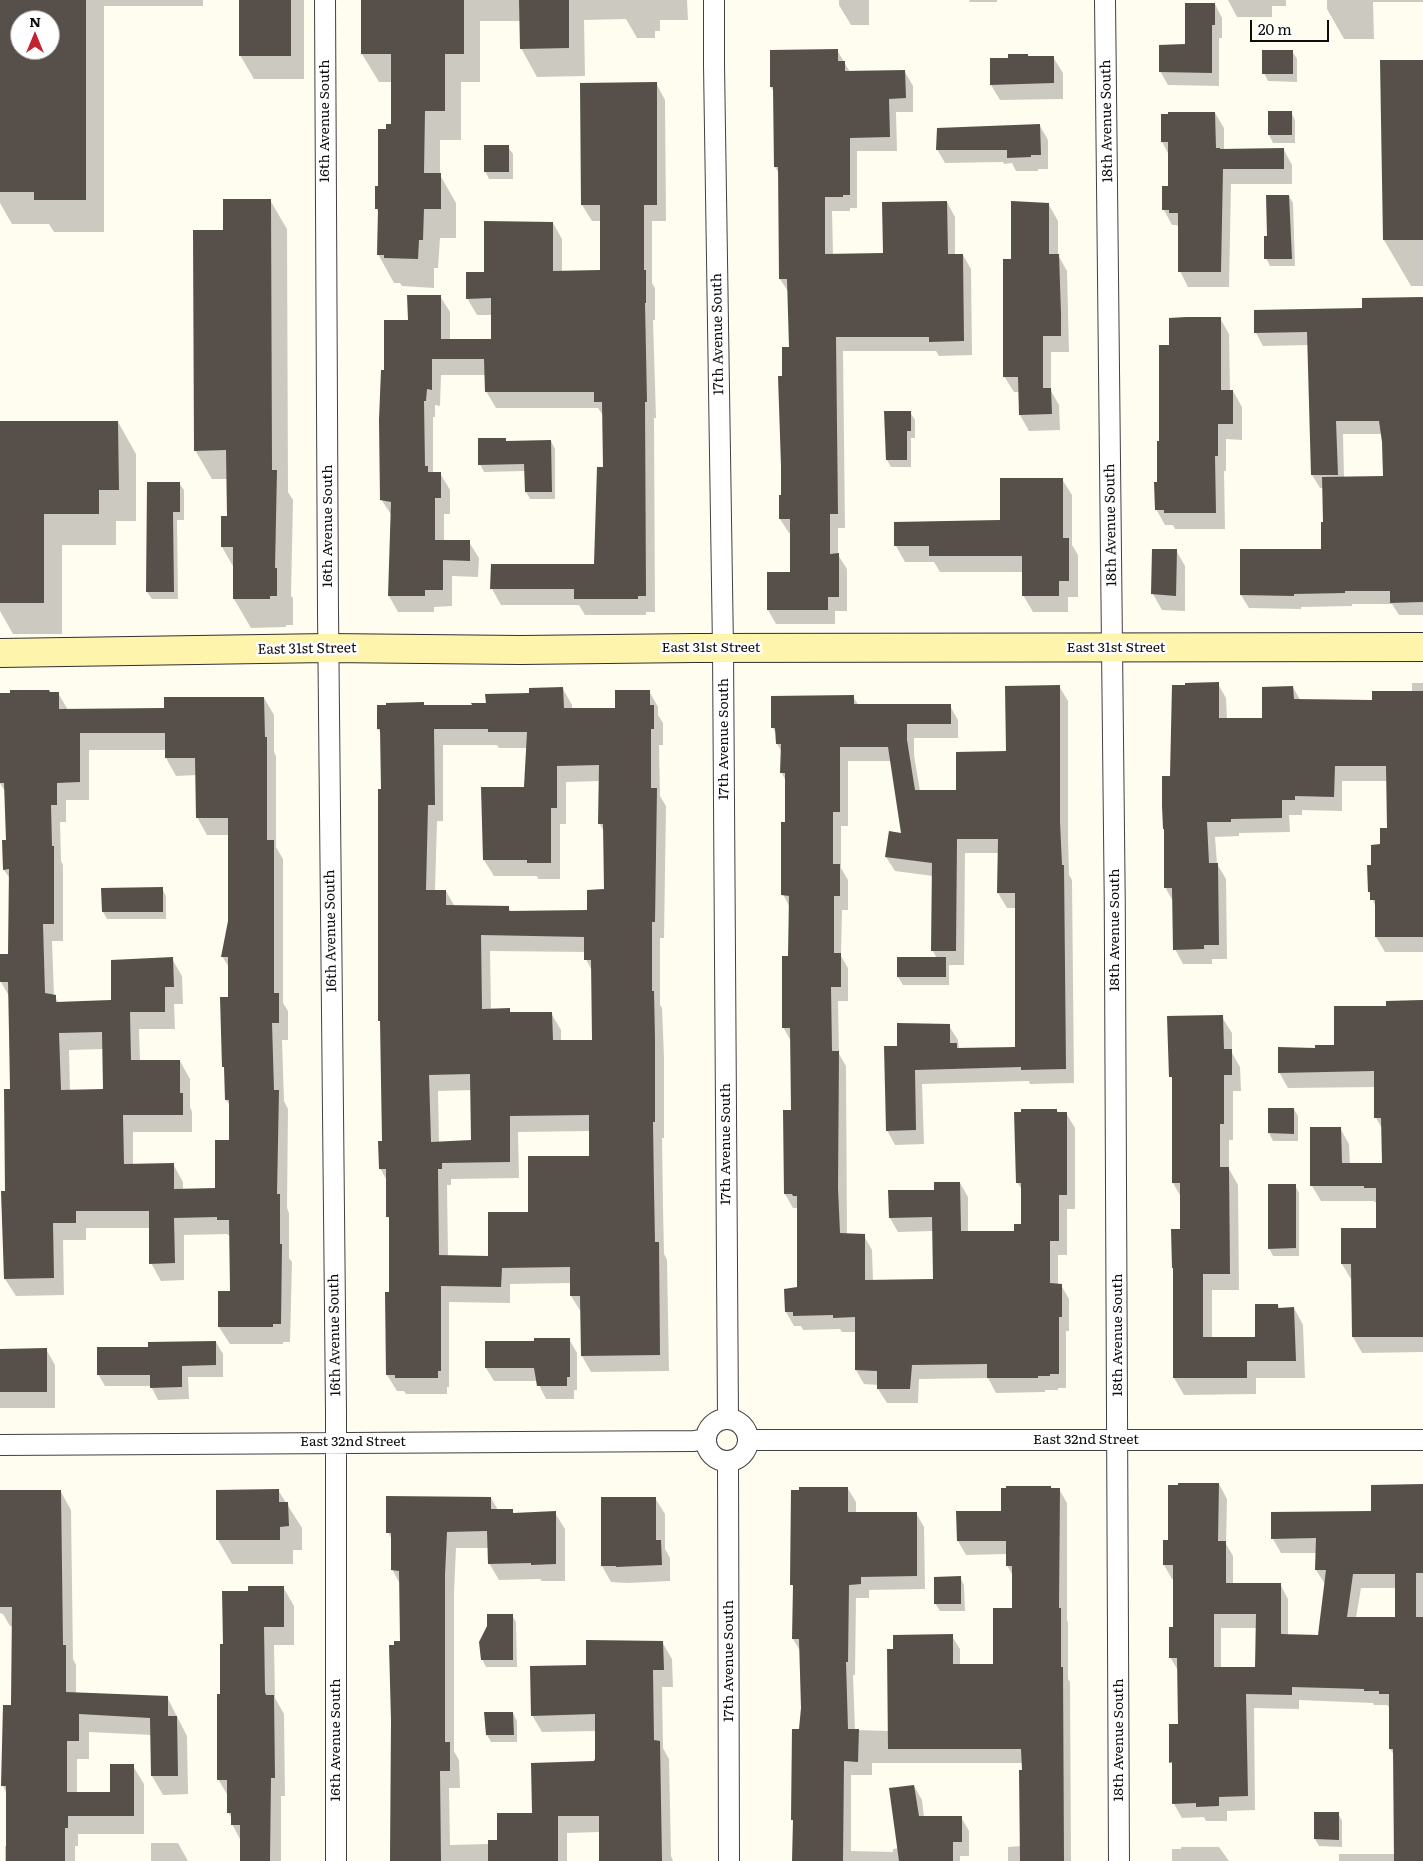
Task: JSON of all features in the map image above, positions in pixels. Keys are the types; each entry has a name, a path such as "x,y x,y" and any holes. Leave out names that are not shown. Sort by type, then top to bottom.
{"street":[{"name":"16th Avenue South","path":"325,0 336,1861"},
{"name":"17th Avenue South","path":"714,0 723,648 728,1418"},
{"name":"18th Avenue South","path":"1105,0 1113,649 1119,1440 1119,1861"},
{"name":"East 31st Street","path":"0,653 328,648 521,650 1423,647"},
{"path":"728,1418 742,1425 747,1432 748,1440 745,1452 739,1458 724,1461 713,1456 706,1447 705,1440 710,1427 717,1421 728,1418"},
{"name":"East 32nd Street","path":"0,1444 705,1440"},
{"name":"East 32nd Street","path":"748,1440 1423,1440"},
{"name":"17th Avenue South","path":"728,1461 729,1861"}],"building":[{"path":"0,0 86,0 86,200 34,200 34,192 0,192"},
{"path":"239,0 291,0 291,56 239,56"},
{"path":"361,0 464,0 464,54 445,54 445,111 425,111 424,173 441,173 441,209 424,209 423,240 419,240 418,259 384,258 384,255 377,255 378,209 375,209 375,186 378,186 378,129 386,129 386,124 391,124 391,54 361,54"},
{"path":"519,0 569,0 569,48 520,49"},
{"path":"1185,3 1215,3 1215,25 1212,25 1212,73 1159,72 1159,45 1185,44"},
{"path":"838,49 838,61 845,61 845,71 905,70 906,98 889,99 890,137 850,138 850,195 825,197 825,254 883,253 882,202 947,201 948,254 963,254 964,341 929,342 929,337 836,337 838,514 830,514 830,554 839,553 839,597 828,597 828,610 767,610 767,572 790,572 790,519 779,519 781,466 778,376 782,376 782,347 789,347 787,279 779,279 778,167 774,167 773,87 770,87 770,50"},
{"path":"1262,50 1293,50 1293,74 1262,74"},
{"path":"1008,54 1054,56 1054,83 990,85 990,58 1008,58"},
{"path":"1380,60 1423,60 1423,240 1383,240"},
{"path":"657,82 657,205 644,205 647,402 645,402 646,596 638,596 638,599 574,599 574,589 490,589 491,564 594,564 597,467 603,467 602,402 594,402 594,392 485,392 484,359 432,359 432,390 427,389 426,401 424,401 425,466 428,466 428,472 441,472 441,498 435,498 435,540 470,540 470,561 443,560 443,590 425,590 425,596 388,596 391,502 380,500 379,420 381,370 384,370 384,320 408,320 407,295 441,295 441,339 491,339 491,298 466,299 466,272 484,272 484,221 553,222 553,271 600,270 600,205 581,205 580,83"},
{"path":"1268,111 1292,111 1292,135 1268,135"},
{"path":"1168,112 1215,112 1216,148 1284,148 1284,169 1223,169 1221,272 1178,272 1178,213 1169,213 1169,210 1162,210 1162,186 1168,186 1168,142 1161,142 1161,114 1168,114"},
{"path":"1040,124 1041,155 1007,158 1007,150 936,150 937,128"},
{"path":"484,145 509,145 509,172 484,172"},
{"path":"1266,195 1289,195 1292,259 1264,259 1264,236 1267,236"},
{"path":"223,199 271,199 272,470 277,470 275,568 277,568 277,596 270,596 270,599 233,599 233,547 221,547 221,516 227,516 226,450 194,451 193,230 223,230"},
{"path":"1011,201 1049,203 1049,254 1059,254 1061,336 1043,336 1043,388 1051,388 1052,414 1019,415 1018,377 1003,377 1003,259 1011,259"},
{"path":"1423,297 1423,602 1390,603 1390,591 1345,591 1345,593 1294,594 1294,596 1240,595 1240,549 1321,549 1321,522 1323,522 1322,477 1383,476 1379,421 1336,421 1338,475 1311,475 1307,332 1254,333 1254,310 1362,308 1362,298"},
{"path":"1221,317 1221,390 1233,390 1233,424 1218,424 1218,456 1215,456 1216,513 1164,513 1164,510 1155,510 1154,482 1157,482 1157,441 1159,441 1159,345 1169,345 1169,318"},
{"path":"884,411 911,411 911,431 907,431 907,460 886,460"},
{"path":"0,421 118,421 119,490 99,490 99,514 44,514 44,603 0,603"},
{"path":"478,438 506,438 506,441 551,440 552,492 525,492 524,464 478,465"},
{"path":"1000,478 1063,478 1063,538 1069,538 1069,581 1059,581 1059,596 1022,596 1022,556 929,556 929,546 894,546 894,522 1000,520"},
{"path":"147,482 180,482 180,512 173,512 174,592 146,592"},
{"path":"1152,549 1177,549 1176,596 1151,594"},
{"path":"1219,682 1219,718 1262,718 1262,687 1293,686 1294,699 1372,700 1372,691 1423,691 1423,937 1375,937 1375,900 1370,900 1370,892 1368,892 1367,865 1371,865 1371,845 1380,844 1380,828 1387,828 1386,766 1335,766 1334,797 1295,796 1295,800 1282,800 1282,818 1231,819 1231,822 1207,822 1209,863 1218,863 1219,945 1204,945 1204,949 1173,950 1172,888 1164,888 1162,806 1162,776 1170,776 1172,685"},
{"path":"1060,685 1060,822 1062,865 1064,865 1066,1069 1021,1070 1021,1067 915,1070 916,1130 886,1131 884,1046 897,1046 897,1023 950,1024 950,1043 957,1043 957,1048 1015,1047 1015,893 997,893 998,839 957,839 956,951 931,951 932,863 885,857 889,831 901,833 888,747 840,747 840,812 833,812 833,864 840,864 840,896 834,896 834,953 841,953 841,987 831,987 832,1051 839,1051 838,1188 840,1233 865,1234 865,1280 933,1279 932,1217 889,1218 888,1190 934,1190 934,1182 960,1182 961,1231 1014,1231 1014,1224 1021,1224 1021,1183 1016,1183 1014,1112 1021,1112 1021,1109 1057,1109 1057,1112 1067,1112 1067,1195 1059,1195 1059,1241 1050,1241 1050,1283 1062,1284 1062,1317 1059,1317 1059,1374 1038,1376 1038,1378 987,1378 987,1364 912,1365 910,1389 877,1389 877,1371 855,1370 855,1317 833,1318 833,1315 793,1316 793,1312 785,1312 784,1289 797,1287 797,1196 784,1194 783,1110 791,1110 790,1028 782,1028 782,956 788,956 789,896 781,895 781,822 785,822 785,773 780,773 781,744 776,744 775,728 771,728 771,696 854,695 854,704 951,704 951,724 907,724 907,740 915,790 956,790 956,752 1006,751 1005,686"},
{"path":"563,687 564,708 615,708 615,690 650,690 650,705 654,705 654,729 651,729 651,788 657,788 655,922 652,922 652,991 654,991 655,1039 655,1122 653,1122 655,1242 659,1242 660,1355 581,1356 580,1296 570,1296 570,1267 502,1268 501,1287 441,1286 441,1371 438,1371 438,1378 395,1378 395,1375 386,1375 385,1292 389,1292 389,1217 386,1217 386,1169 379,1169 378,1141 382,1141 380,1021 378,1021 378,789 381,789 380,729 377,729 377,705 424,702 424,705 472,705 471,703 486,703 485,694 529,693 529,688","holes":["434,729 488,729 488,732 527,732 524,787 481,787 483,860 527,860 527,863 551,863 551,808 557,808 557,766 599,765 598,824 603,824 604,889 587,890 587,910 509,911 509,906 446,905 446,890 426,890 428,805 435,805","481,935 584,937 584,960 591,960 592,1040 553,1040 552,1012 510,1012 510,1008 482,1009","470,1074 471,1140 431,1142 429,1075","589,1115 589,1156 528,1156 528,1212 488,1212 488,1256 439,1255 438,1169 442,1169 442,1163 510,1162 510,1116"]},
{"path":"10,690 49,690 50,692 59,692 59,709 164,708 164,697 264,697 265,737 267,737 267,840 274,840 274,993 279,993 279,1023 272,1023 274,1090 279,1090 277,1194 280,1194 280,1244 282,1244 281,1324 273,1324 273,1327 218,1327 218,1291 230,1291 229,1220 217,1220 217,1217 174,1218 175,1263 149,1264 149,1211 76,1211 76,1223 53,1223 54,1278 4,1279 1,1191 5,1191 4,1089 10,1089 8,982 0,982 0,954 8,954 9,869 3,870 2,840 6,840 4,783 0,783 0,693 10,693","holes":["80,733 165,733 165,758 195,758 196,818 228,818 228,921 221,957 228,957 228,997 220,997 222,1067 224,1067 225,1100 229,1100 229,1140 215,1140 215,1188 174,1189 174,1163 124,1164 123,1115 183,1115 183,1093 180,1093 180,1060 131,1060 130,1012 165,1012 165,987 174,987 173,957 111,960 111,1000 56,1002 56,995 45,993 43,924 54,924 54,846 52,846 51,805 57,805 57,783 80,782","102,1032 103,1089 61,1090 59,1033"]},
{"path":"163,887 163,912 102,912 101,888"},
{"path":"897,957 946,957 946,977 897,977"},
{"path":"1423,1000 1423,1337 1352,1337 1351,1264 1341,1264 1341,1228 1376,1228 1376,1188 1364,1188 1364,1186 1310,1186 1310,1127 1341,1127 1342,1163 1382,1163 1381,1118 1374,1118 1374,1071 1278,1073 1278,1047 1315,1048 1315,1045 1334,1045 1334,1006 1386,1006 1386,1001"},
{"path":"1223,1015 1224,1049 1232,1049 1232,1075 1224,1075 1224,1124 1220,1124 1220,1167 1229,1167 1230,1274 1203,1274 1203,1337 1255,1337 1255,1304 1278,1304 1278,1308 1294,1307 1296,1361 1247,1361 1247,1378 1173,1378 1171,1229 1180,1229 1180,1183 1172,1183 1172,1077 1169,1077 1167,1016"},
{"path":"1268,1108 1294,1108 1294,1134 1268,1133"},
{"path":"1268,1184 1296,1184 1296,1248 1268,1249"},
{"path":"534,1338 570,1338 570,1377 567,1377 567,1386 537,1386 534,1368 485,1368 485,1341 534,1341"},
{"path":"216,1341 216,1365 182,1366 182,1387 150,1388 150,1375 97,1375 97,1347 148,1347 148,1342"},
{"path":"47,1348 47,1392 0,1392 0,1349"},
{"path":"1178,1483 1219,1483 1218,1541 1226,1541 1226,1583 1281,1583 1281,1634 1318,1635 1326,1570 1315,1570 1316,1538 1271,1539 1271,1512 1371,1511 1371,1485 1423,1484 1423,1573 1416,1573 1416,1617 1423,1617 1423,1861 1394,1861 1393,1749 1389,1749 1389,1694 1379,1694 1379,1691 1292,1687 1292,1695 1246,1694 1248,1796 1219,1797 1219,1806 1196,1807 1196,1803 1172,1804 1172,1762 1169,1763 1169,1724 1178,1724 1177,1658 1169,1658 1169,1627 1173,1627 1173,1565 1163,1565 1163,1540 1168,1540 1168,1485 1178,1485","holes":["1353,1574 1395,1574 1395,1617 1347,1617","1214,1614 1256,1614 1255,1667 1214,1667"]},
{"path":"1006,1486 1051,1486 1051,1488 1060,1488 1059,1608 1061,1608 1061,1667 1063,1667 1064,1861 1020,1861 1019,1770 1022,1770 1021,1749 888,1749 887,1649 893,1649 893,1635 953,1634 953,1664 993,1664 993,1608 1012,1608 1012,1566 1006,1566 1006,1541 957,1541 956,1511 1001,1511 1001,1488 1006,1488"},
{"path":"799,1487 848,1487 848,1512 917,1512 917,1576 861,1577 861,1584 849,1585 848,1662 846,1662 848,1729 859,1729 858,1762 844,1761 843,1861 792,1861 792,1729 799,1729 801,1708 799,1639 792,1639 793,1585 790,1585 791,1490 799,1490"},
{"path":"279,1489 279,1502 288,1502 289,1526 280,1527 280,1540 216,1540 216,1490"},
{"path":"0,1490 61,1490 63,1645 66,1645 66,1692 168,1696 168,1716 177,1716 178,1776 151,1776 150,1718 79,1714 79,1741 67,1741 67,1792 110,1792 110,1764 134,1764 134,1816 68,1816 68,1828 65,1828 65,1861 6,1861 6,1786 1,1786 3,1705 11,1705 12,1607 0,1607"},
{"path":"386,1496 491,1497 491,1509 513,1509 513,1513 556,1511 556,1564 488,1564 487,1531 447,1532 445,1575 445,1742 450,1742 450,1771 440,1771 441,1861 390,1861 391,1721 389,1645 394,1645 394,1641 400,1641 399,1571 391,1570 391,1533 386,1533"},
{"path":"601,1497 656,1497 656,1540 661,1540 662,1565 601,1566"},
{"path":"961,1576 961,1604 934,1604 934,1577"},
{"path":"248,1586 284,1586 284,1627 264,1627 265,1692 266,1695 274,1695 275,1778 271,1778 270,1861 240,1861 240,1825 231,1825 231,1813 227,1813 227,1780 217,1780 217,1694 220,1694 220,1644 223,1644 222,1591 248,1591"},
{"path":"487,1614 513,1614 513,1660 481,1660 479,1642 487,1626"},
{"path":"586,1640 663,1641 664,1670 653,1670 654,1740 660,1741 662,1861 599,1861 599,1816 558,1816 558,1861 488,1861 488,1840 497,1840 497,1813 532,1813 531,1763 594,1761 595,1759 595,1714 531,1716 530,1666 586,1665"},
{"path":"484,1712 513,1712 514,1735 486,1735"},
{"path":"914,1785 919,1816 962,1816 962,1842 953,1842 953,1861 899,1861 889,1788"},
{"path":"1314,1812 1339,1812 1339,1840 1314,1839"}]}
